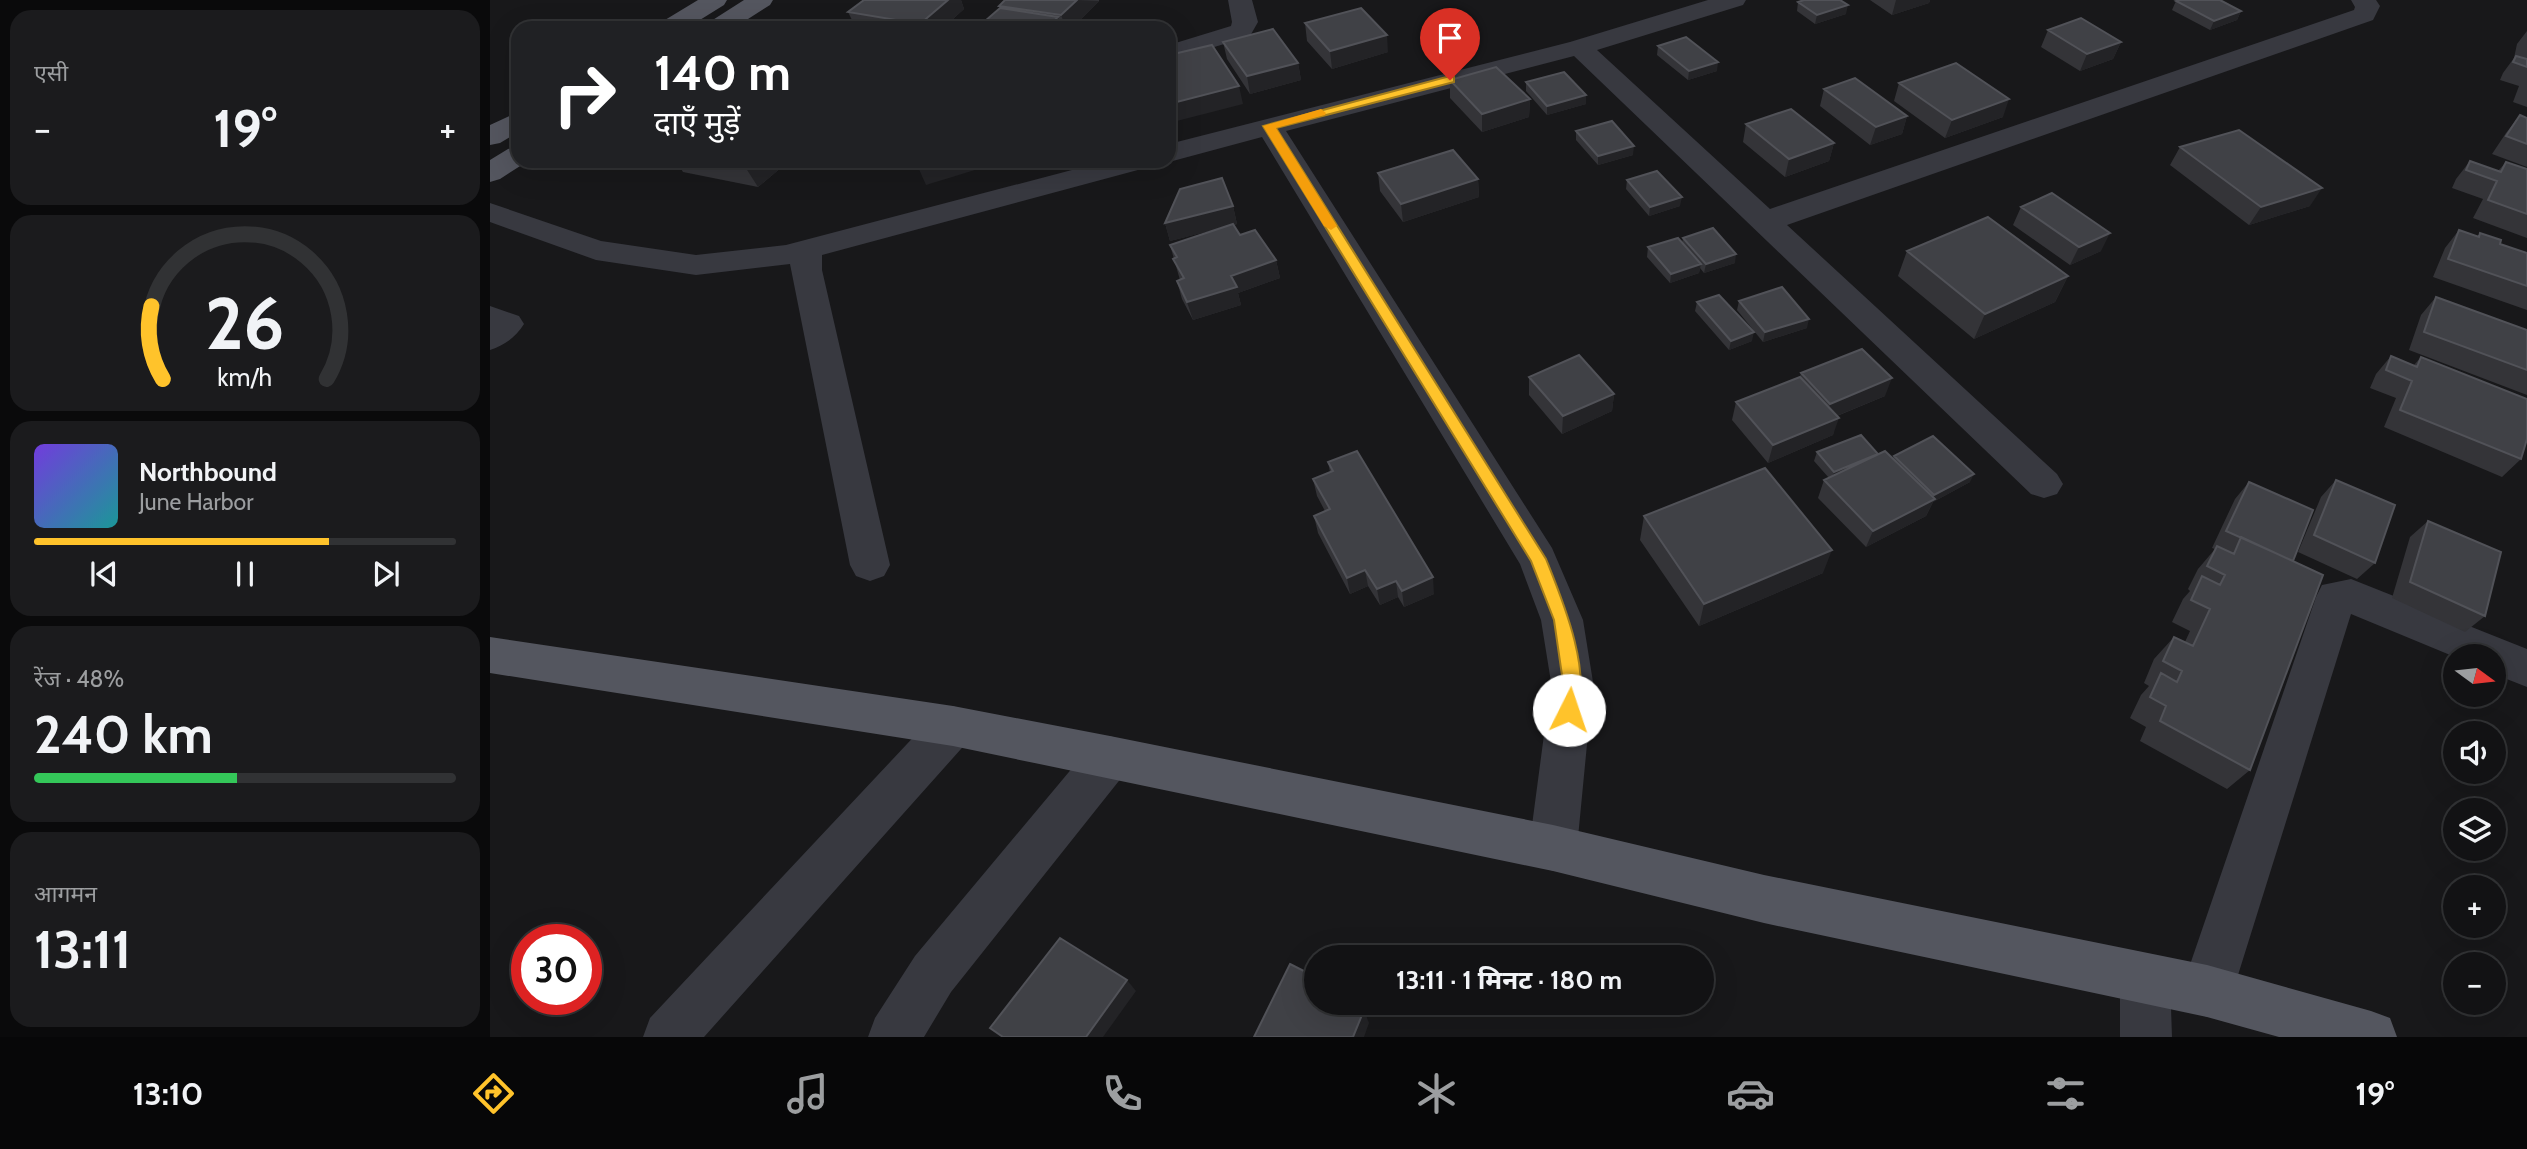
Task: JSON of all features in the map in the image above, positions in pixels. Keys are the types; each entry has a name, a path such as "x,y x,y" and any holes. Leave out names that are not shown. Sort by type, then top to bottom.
{"main road":[{"path":"680,21 715,0"},
{"path":"728,21 761,0"},
{"path":"490,136 511,124"},
{"path":"490,173 511,160"},
{"path":"491,657 953,726 1110,757 1553,848 1764,900 2207,991 2371,1037"}],"street":[{"path":"1176,51 1241,31 1245,22 1240,0"},
{"path":"1176,151 1579,47 1734,0"},
{"path":"1767,221 2364,15 2368,6 2363,0"},
{"path":"1579,47 1767,221 2043,484"},
{"path":"1269,126 1538,559 1553,596 1562,620 1572,682 1553,848"},
{"path":"490,212 596,250 696,265 786,255 1113,168"},
{"path":"806,250 806,270 870,565"},
{"path":"490,317 507,324 490,338"},
{"path":"2207,991 2336,597 2351,596 2527,668"},
{"path":"669,1037 953,726"},
{"path":"894,1037 933,974 1110,757"},
{"path":"2145,978 2146,1037"}],"building":[{"path":"864,0 948,0 924,21 902,21 848,12"},
{"path":"1005,0 1077,0 1061,15 999,6"},
{"path":"1840,0 1848,5 1817,15 1798,2"},
{"path":"2220,0 2241,11 2214,21 2176,1"},
{"path":"1000,8 1058,17 1054,21 985,21"},
{"path":"1361,8 1387,35 1330,51 1305,23"},
{"path":"2081,18 2121,42 2087,54 2048,30"},
{"path":"1273,29 1298,63 1247,76 1223,42"},
{"path":"1686,37 1718,62 1689,71 1658,46"},
{"path":"1212,45 1239,86 1176,102 1176,53"},
{"path":"2516,56 2527,59 2527,67 2513,62"},
{"path":"1956,63 2009,99 1952,120 1899,83"},
{"path":"1496,67 1530,99 1482,114 1450,80"},
{"path":"1564,72 1586,95 1547,106 1526,82"},
{"path":"1855,78 1907,116 1876,127 1824,89"},
{"path":"1791,109 1834,143 1789,159 1746,124"},
{"path":"2520,115 2527,118 2527,144 2506,136"},
{"path":"1612,121 1634,146 1598,156 1576,131"},
{"path":"2239,130 2322,188 2261,207 2180,147"},
{"path":"1453,150 1478,179 1401,204 1378,173"},
{"path":"2470,161 2501,172 2506,162 2527,169 2527,214 2488,200 2497,181 2466,170"},
{"path":"1657,171 1682,197 1650,207 1627,180"},
{"path":"1222,178 1233,206 1165,223 1180,189"},
{"path":"2052,193 2110,233 2079,247 2021,207"},
{"path":"1988,217 2068,276 1985,314 1907,251"},
{"path":"1233,224 1240,235 1255,230 1276,260 1231,276 1237,287 1187,302 1177,281 1184,278 1173,259 1177,257 1170,245"},
{"path":"1713,228 1736,254 1706,264 1683,238"},
{"path":"2459,230 2479,237 2480,233 2501,240 2500,244 2527,253 2527,286 2448,259"},
{"path":"1678,238 1701,264 1671,274 1648,247"},
{"path":"1782,287 1809,319 1765,332 1739,301"},
{"path":"1719,295 1754,332 1731,341 1697,302"},
{"path":"2436,297 2527,330 2527,370 2424,332"},
{"path":"1862,349 1892,378 1830,404 1801,373"},
{"path":"1579,355 1614,394 1563,416 1529,377"},
{"path":"2391,356 2417,367 2421,357 2527,399 2527,439 2521,459 2400,410 2412,381 2386,370"},
{"path":"1800,377 1839,418 1773,445 1736,402"},
{"path":"1861,435 1878,454 1834,472 1817,452"},
{"path":"1933,436 1974,474 1934,495 1894,456"},
{"path":"1357,451 1433,577 1402,591 1396,581 1377,589 1365,570 1347,578 1314,516 1330,509 1313,479 1333,471 1328,462"},
{"path":"1885,451 1935,499 1873,531 1824,480"},
{"path":"1765,468 1832,550 1704,604 1644,516"},
{"path":"2336,480 2395,505 2375,563 2314,535"},
{"path":"2249,482 2313,510 2293,561 2226,531"},
{"path":"2428,521 2501,552 2485,616 2410,582"},
{"path":"2241,537 2323,575 2250,770 2160,721 2166,706 2150,697 2161,673 2177,682 2182,671 2163,661 2174,637 2193,646 2210,609 2191,600 2202,576 2220,585 2225,575 2207,566 2217,546 2234,554"},
{"path":"1060,938 1127,980 1086,1037 1003,1037 990,1028"},
{"path":"1290,964 1304,971 1304,1015 1362,1015 1353,1037 1254,1037"}],"slow traffic":[{"path":"1321,113 1269,126 1331,226"}],"route":[{"path":"1450,80 1269,126 1538,559 1562,620 1572,682 1569,710"}]}
